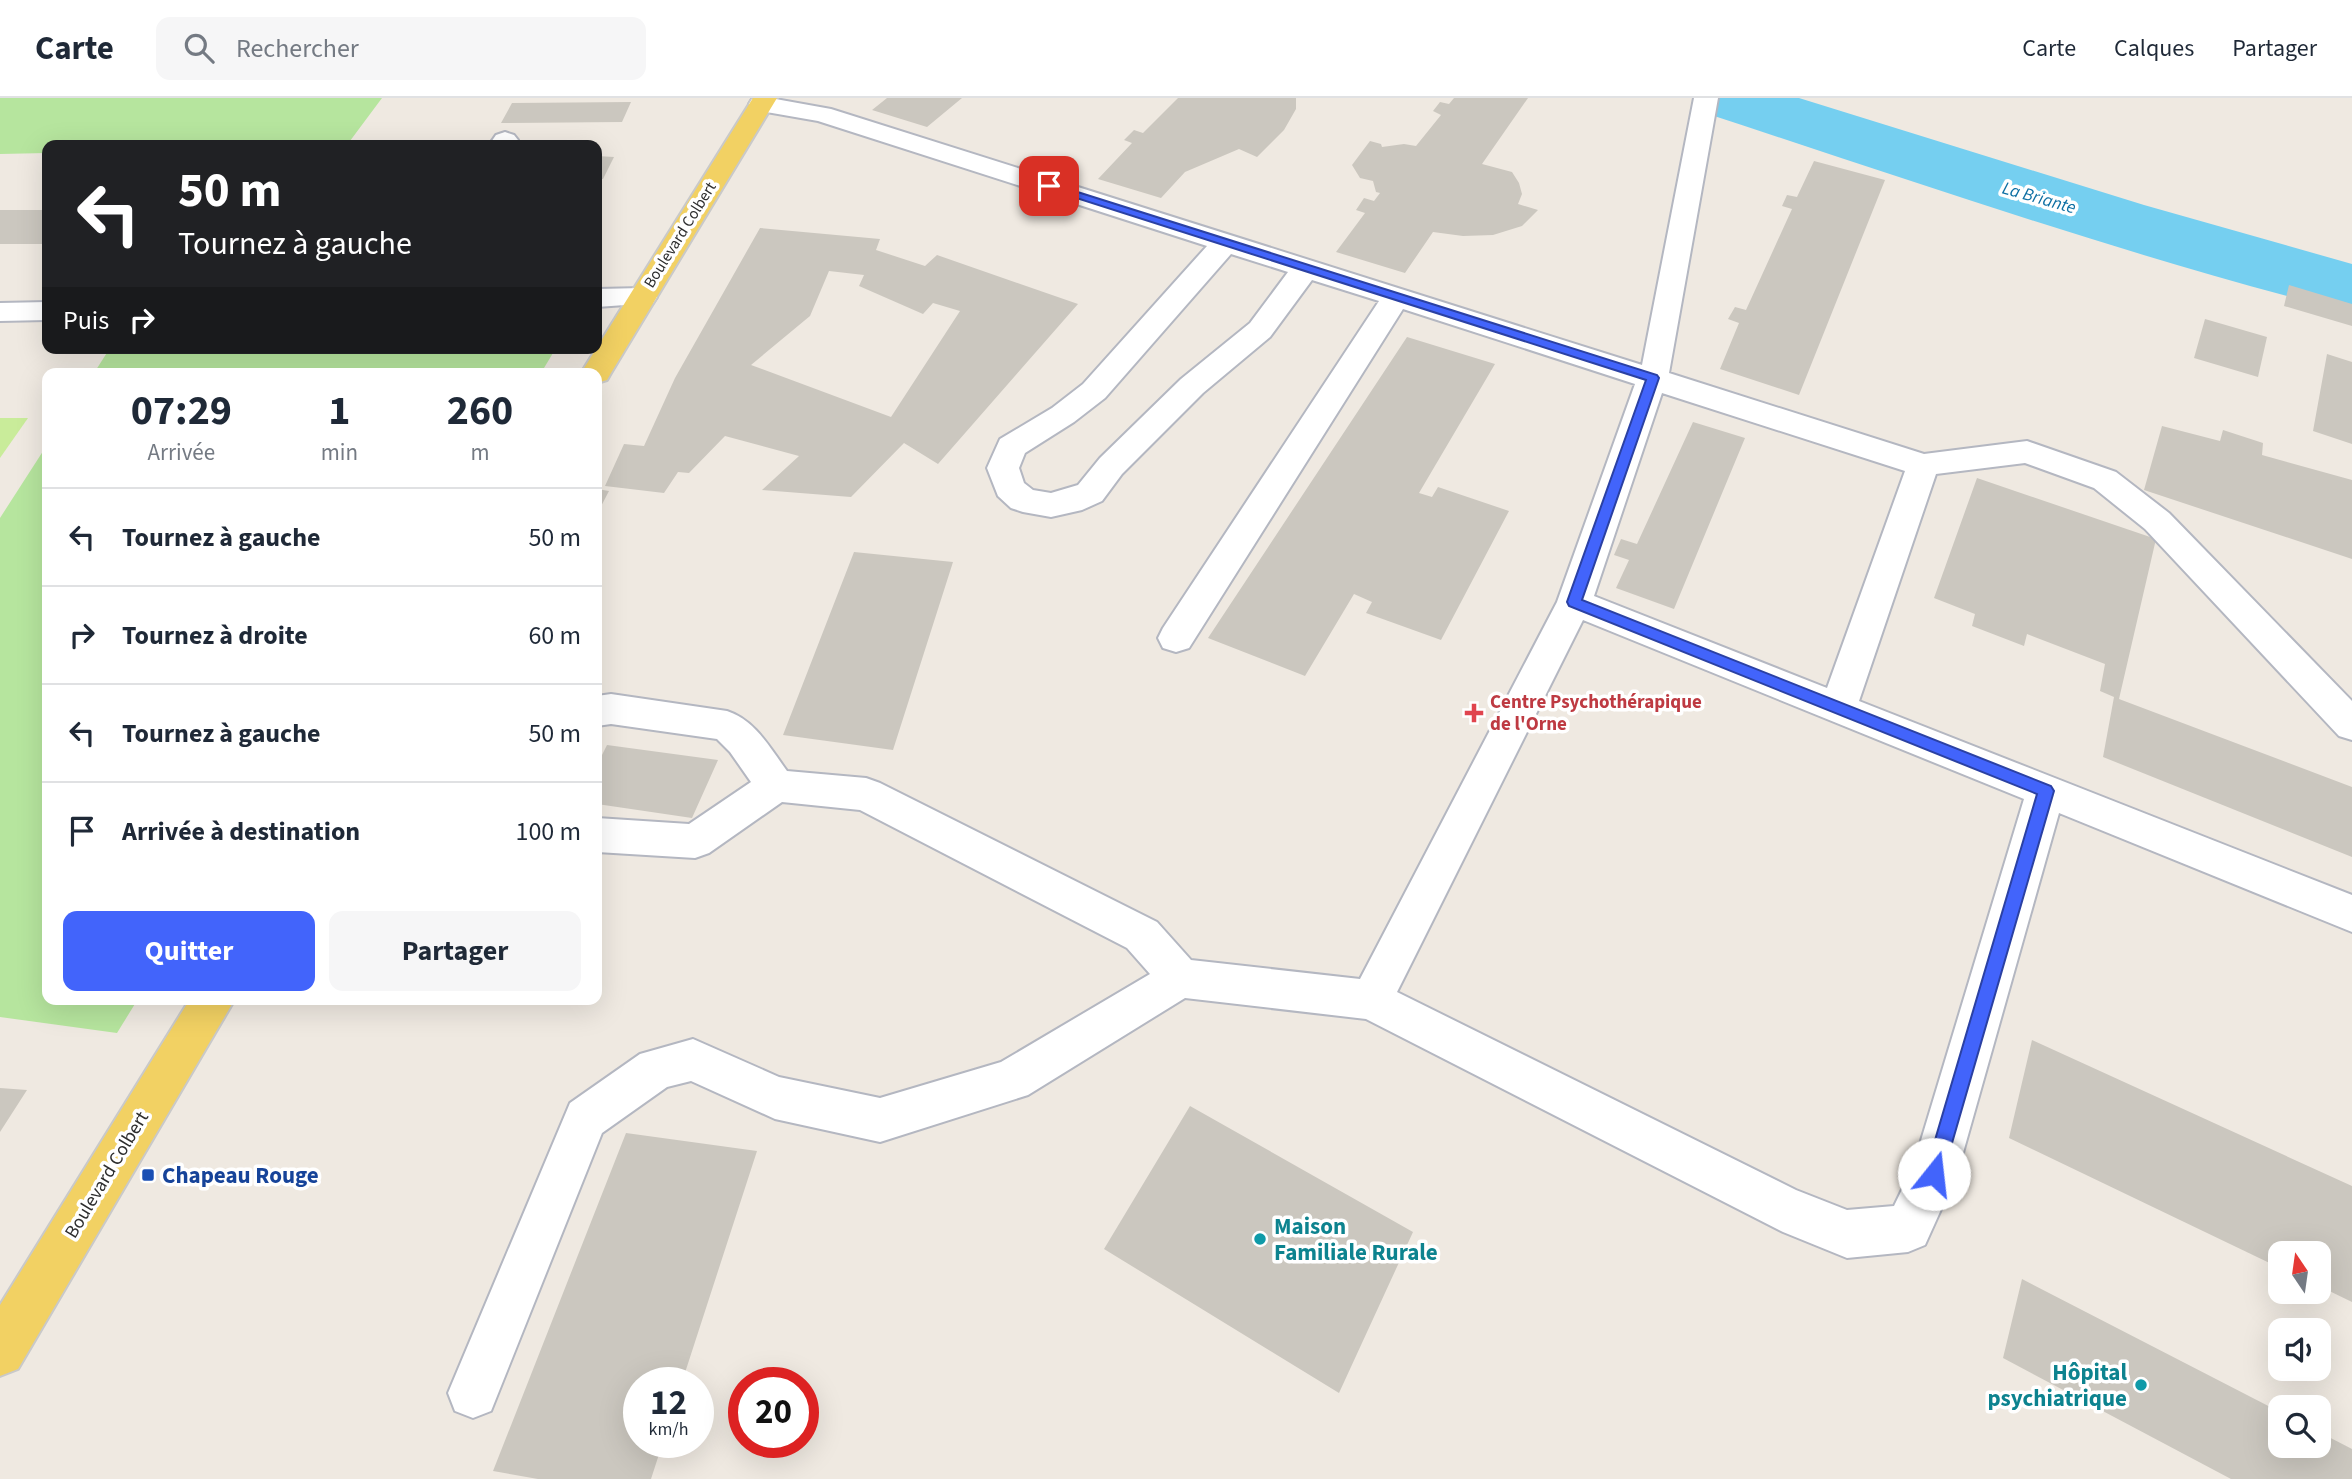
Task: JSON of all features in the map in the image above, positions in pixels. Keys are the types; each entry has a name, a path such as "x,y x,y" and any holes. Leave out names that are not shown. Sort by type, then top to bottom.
{"main road":[{"name":"Boulevard Colbert","path":"599,368 763,101"},
{"name":"Boulevard Colbert","path":"0,1350 210,1005"}],"street":[{"path":"763,101 832,106 1226,242 1923,465 2027,452 2105,480 2157,521 2352,725"},
{"path":"1371,1000 1574,602 1653,378 1704,108"},
{"path":"1226,242 1094,391 1063,415 1011,447 1003,468 1009,488 1023,500 1051,505 1070,502 1090,493 1111,466 1192,386 1260,330 1306,268"},
{"path":"1176,638 1397,296"},
{"path":"602,298 643,297"},
{"path":"0,312 42,311"},
{"path":"1838,708 1923,465"},
{"path":"1574,602 2352,914"},
{"path":"602,710 611,709 727,726 743,741 776,786"},
{"path":"602,835 695,841 776,786 866,794 1142,935 1180,978"},
{"path":"473,1393 586,1118 656,1069 693,1060 775,1098 880,1120 1012,1080 1180,978 1371,1000 1783,1209 1847,1234 1908,1228 1934,1174 2046,791"}],"green space":[{"path":"0,98 382,98 351,140 42,140 42,153 0,154"},
{"path":"106,354 552,354 544,368 97,368"},
{"path":"0,418 28,418 0,458"},
{"path":"42,453 42,1005 134,1005 117,1033 0,1017 0,518"}],"building":[{"path":"887,98 962,98 927,127 872,110"},
{"path":"1178,98 1296,98 1296,109 1284,130 1257,157 1239,149 1185,172 1161,198 1098,179 1132,143 1124,140 1134,130 1143,133"},
{"path":"1454,98 1528,98 1482,164 1512,172 1522,194 1518,204 1538,210 1522,226 1493,235 1463,236 1433,232 1405,273 1336,252 1365,213 1356,210 1364,198 1374,201 1380,193 1376,192 1373,181 1360,178 1352,165 1370,141 1381,144 1382,147 1404,144 1416,146 1441,115 1433,111 1440,102 1449,104"},
{"path":"631,102 622,122 501,123 512,103"},
{"path":"602,156 614,157 603,179"},
{"path":"1814,161 1885,180 1799,395 1720,369 1739,323 1728,319 1735,307 1746,310 1792,209 1782,206 1787,195 1797,197"},
{"path":"0,210 42,210 42,244 0,244"},
{"path":"760,228 880,239 876,250 925,266 937,255 1078,304 938,464 904,443 851,497 762,490 799,456 725,436 689,473 678,472 664,493 605,486 624,444 644,446 675,378","holes":["829,271 864,275 859,286 923,314 933,303 960,311 891,417 751,365 810,316"]},
{"path":"2289,285 2352,304 2352,326 2284,306"},
{"path":"2205,319 2267,337 2258,377 2194,358"},
{"path":"1407,337 1495,364 1419,493 1432,497 1438,487 1509,511 1441,640 1366,613 1372,602 1354,594 1305,676 1208,638"},
{"path":"2327,354 2352,362 2352,444 2313,431"},
{"path":"1693,422 1745,438 1674,609 1616,588 1629,560 1614,555 1621,539 1637,544"},
{"path":"2162,426 2220,441 2223,430 2263,443 2262,455 2352,480 2352,559 2144,490"},
{"path":"1977,478 2156,539 2119,699 2352,787 2352,857 2103,757 2114,697 2100,691 2105,664 2027,634 2024,646 1972,626 1975,614 1934,598"},
{"path":"602,490 609,491 602,504"},
{"path":"854,552 953,562 893,750 783,735"},
{"path":"607,745 718,760 692,818 602,805 602,755"},
{"path":"2032,1040 2352,1186 2352,1302 2331,1292 2331,1241 2268,1241 2268,1262 2009,1138"},
{"path":"0,1088 27,1090 0,1132"},
{"name":"Maison Familiale Rurale","path":"1190,1106 1413,1232 1339,1393 1104,1249"},
{"path":"626,1133 757,1151 687,1367 623,1367 623,1458 658,1458 651,1479 538,1479 493,1471"},
{"name":"Hôpital psychiatrique","path":"2022,1279 2268,1406 2268,1458 2331,1458 2331,1438 2352,1449 2352,1479 2231,1479 2003,1358"}],"waterway":[{"name":"La Briante","path":"1729,98 2117,221 2352,289"}],"place":[{"name":"Centre Psychothérapique de l'Orne","path":"1474,713"},
{"name":"Chapeau Rouge","path":"148,1175"},
{"name":"Maison Familiale Rurale","path":"1260,1239"},
{"name":"Hôpital psychiatrique","path":"2141,1385"}],"route":[{"path":"1049,186 1653,378 1574,602 2046,791 1934,1174"}]}
